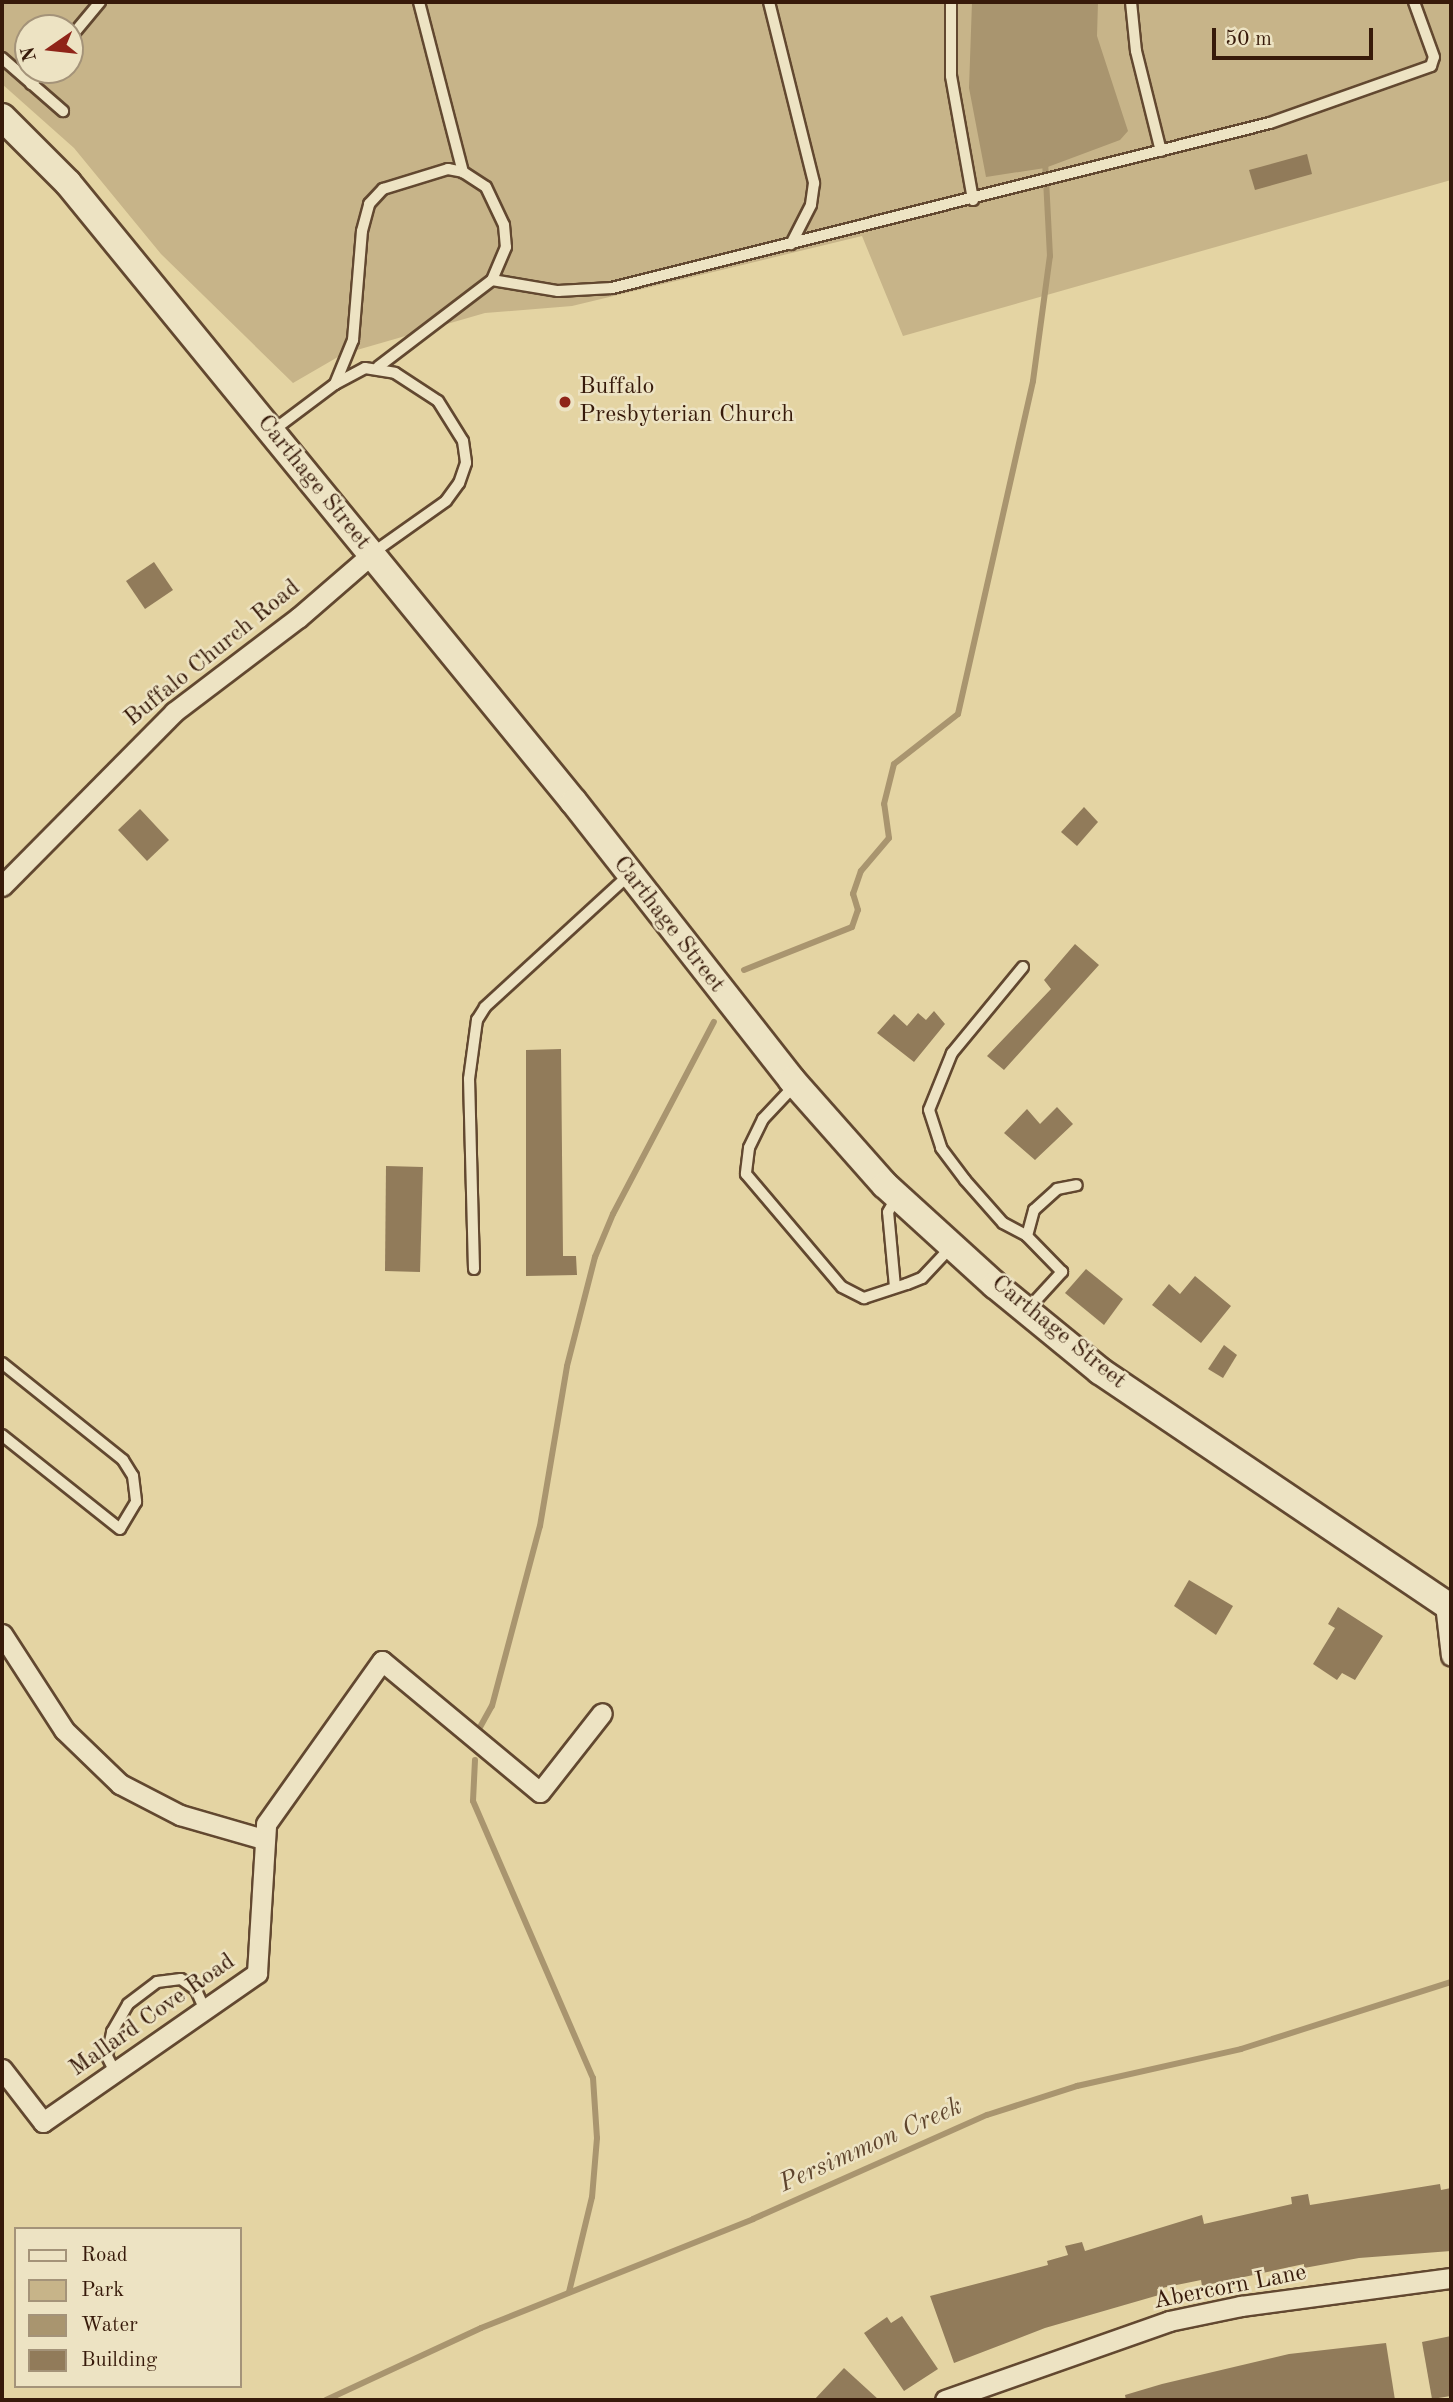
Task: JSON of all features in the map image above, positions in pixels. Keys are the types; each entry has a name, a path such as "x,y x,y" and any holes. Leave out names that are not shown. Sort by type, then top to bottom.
{"main road":[{"name":"Carthage Street","path":"2,117 68,183 574,802 628,876 795,1084 898,1196 1027,1311 1100,1371 1448,1606"}],"street":[{"name":"Buffalo Church Road","path":"2,886 174,712 298,618 372,554"},
{"path":"1448,1606 1451,1656"},
{"path":"2,1634 64,1730 120,1784 180,1815 263,1839"},
{"name":"Mallard Cove Road","path":"2,2069 43,2122 257,1973 266,1824 382,1661 540,1792 602,1713"},
{"name":"Abercorn Lane","path":"945,2400 1169,2321 1241,2306 1451,2278"}],"lane":[{"path":"84,21 100,2"},
{"path":"418,2 463,172"},
{"path":"769,2 814,183 811,205 792,244"},
{"path":"951,2 951,76 973,200"},
{"path":"1132,2 1136,51 1161,152"},
{"path":"492,280 558,291 612,288 973,200 1270,123 1431,66 1434,57 1413,2"},
{"path":"32,84 62,111"},
{"path":"335,384 353,340 362,231 369,204 383,189 448,169 463,172 486,187 504,225 506,247 492,280 378,367"},
{"path":"271,432 335,384 365,368 378,367 414,382 438,401 458,432 466,463 446,501 372,554"},
{"path":"474,1269 469,1079 477,1020 485,1007 628,876"},
{"path":"1023,967 951,1053 929,1111 942,1148 965,1180 1003,1223 1027,1236 1062,1272 1027,1311"},
{"path":"795,1084 763,1119 749,1148 746,1174 842,1287 864,1298 922,1278 953,1246"},
{"path":"1027,1236 1034,1210 1057,1189 1077,1185"},
{"path":"895,1287 888,1213 898,1196"},
{"path":"2,1363 124,1460 133,1476 136,1502 120,1529 2,1435"},
{"path":"115,2072 107,2056 112,2032 128,2004 157,1982 181,1979 196,1990 205,2010"}],"green space":[{"path":"2,2 1451,2 1451,180 903,336 862,236 572,306 485,313 343,354 293,383 161,254 74,148 2,84"}],"water":[{"path":"972,2 1098,2 1097,36 1128,131 1120,140 1045,168 986,177 969,88"}],"building":[{"path":"1307,154 1312,174 1255,190 1249,170"},
{"path":"154,562 173,590 145,609 126,581"},
{"path":"1084,807 1098,822 1077,846 1061,832"},
{"path":"140,809 169,840 147,861 118,830"},
{"path":"1075,944 1099,965 1004,1070 987,1056 1051,989 1044,980"},
{"path":"934,1011 945,1024 914,1062 877,1033 894,1014 907,1026 918,1013 926,1020"},
{"path":"561,1049 563,1256 576,1256 577,1275 526,1276 526,1050"},
{"path":"1057,1107 1073,1124 1035,1160 1004,1133 1027,1109 1040,1124"},
{"path":"386,1166 423,1167 420,1272 385,1271"},
{"path":"1086,1269 1123,1299 1104,1325 1065,1293"},
{"path":"1195,1276 1231,1306 1201,1343 1152,1305 1169,1284 1180,1294"},
{"path":"1224,1345 1237,1355 1223,1378 1208,1369"},
{"path":"1189,1580 1233,1606 1216,1635 1174,1606"},
{"path":"1338,1607 1383,1636 1355,1680 1342,1673 1337,1680 1313,1664 1335,1628 1328,1624"},
{"path":"1440,2184 1441,2190 1451,2188 1451,2251 1359,2258 1304,2268 1304,2264 1202,2286 1201,2280 1157,2289 1159,2295 1045,2328 954,2363 930,2296 1048,2265 1047,2261 1068,2255 1065,2246 1082,2242 1085,2251 1202,2215 1204,2224 1292,2204 1291,2197 1308,2194 1310,2205"},
{"path":"902,2316 938,2369 904,2391 864,2333 887,2317 891,2323"},
{"path":"1451,2336 1451,2396 1432,2399 1422,2342"},
{"path":"1386,2343 1395,2400 1126,2400 1125,2395 1162,2384 1289,2354"},
{"path":"844,2368 879,2400 814,2400"}],"waterway":[{"path":"744,970 852,927 858,910 853,894 861,871 889,838 884,804 894,764 958,714 1033,381 1050,256 1045,162"},
{"path":"479,1729 492,1706 540,1526 567,1366 595,1257 613,1214 714,1022"},
{"path":"475,1760 473,1801 593,2078 597,2138 592,2197 569,2292"},
{"name":"Persimmon Creek","path":"326,2400 481,2328 753,2219 987,2115 1077,2086 1241,2049 1451,1982"}],"place":[{"name":"Buffalo Presbyterian Church","path":"565,402"}]}
